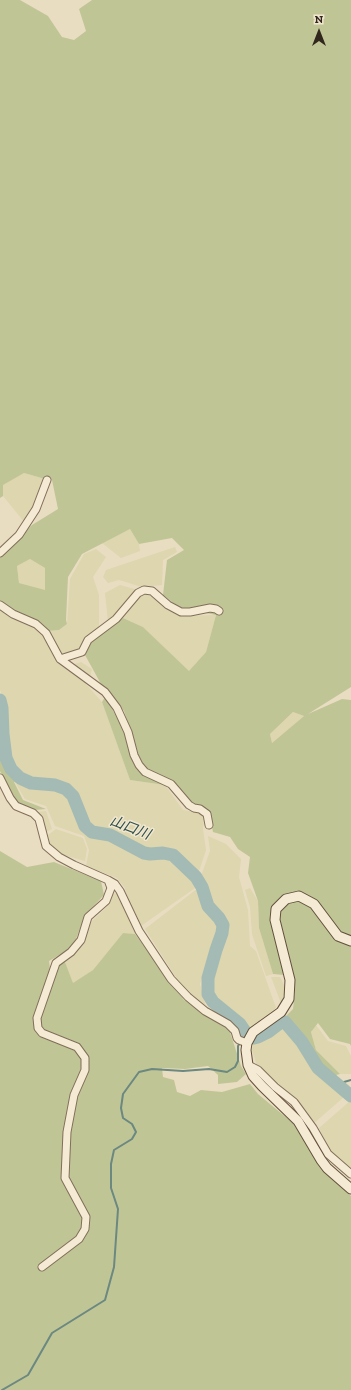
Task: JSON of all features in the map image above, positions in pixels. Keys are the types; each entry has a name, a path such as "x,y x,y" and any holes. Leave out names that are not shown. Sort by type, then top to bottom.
{"street":[{"path":"0,552 19,535 36,509 47,480"},
{"path":"60,659 82,652 88,640 116,619 138,593 144,590 152,591 168,606 181,612 190,612 210,608 219,611"},
{"path":"0,605 13,614 36,624 46,633 60,659 105,692 117,708 128,732 134,755 139,765 145,772 171,784 189,805 200,809 206,814 209,825"},
{"path":"0,778 2,785 16,806 33,813 39,819 46,846 60,857 74,865 115,884 120,891 139,931 171,979 188,997 205,1011 228,1024 235,1031 237,1038 243,1041 248,1065 253,1076 298,1121 327,1168 351,1189"},
{"path":"42,1267 79,1239 85,1229 86,1217 65,1178 67,1132 74,1095 85,1070 84,1058 77,1047 42,1033 38,1028 36,1018 56,963 72,952 81,940 88,917 106,901 111,888 108,880"},
{"path":"243,1041 281,1012 289,999 290,980 275,920 276,909 286,899 299,896 314,904 338,936 351,941"},
{"path":"248,1065 258,1070 275,1087 294,1102 313,1128 328,1154 351,1174"}],"shaded area":[{"path":"24,473 45,479 34,508 25,523 3,496 2,485"},
{"path":"130,529 139,544 140,551 121,558 102,543"},
{"path":"175,547 177,552 163,560 162,585 142,587 119,580 108,583 103,577 106,570"},
{"path":"96,549 106,557 93,577 99,595 99,628 81,649 62,655 48,631 59,630 67,624 70,579 84,554"},
{"path":"30,559 45,568 45,591 19,583 17,566"},
{"path":"120,585 138,590 108,622 105,593"},
{"path":"149,593 181,616 216,615 206,652 189,672 143,627 123,618 140,594"},
{"path":"0,610 14,619 39,630 59,663 85,683 102,702 130,780 165,785 183,810 200,813 204,819 203,829 206,850 198,874 174,851 164,848 148,849 110,830 95,830 89,825 76,795 66,784 26,776 12,761 7,734 7,706 0,690"},
{"path":"81,662 92,669 90,677 71,665"},
{"path":"293,712 304,716 272,743 270,734"},
{"path":"16,784 61,791 71,801 82,829 92,837 106,838 146,858 168,856 198,886 141,926 126,896 125,888 117,878 86,866 89,850 84,836 55,826 46,806 25,799"},
{"path":"46,811 52,829 45,832 43,818 37,812"},
{"path":"56,829 83,838 87,849 85,861 60,854 50,844 48,835"},
{"path":"208,836 226,844 241,859 239,877 248,910 250,946 256,951 276,1008 249,1028 215,999 212,985 227,928 226,919 212,905 201,876 210,851"},
{"path":"198,888 205,910 216,922 218,931 200,984 206,1007 181,985 145,929"},
{"path":"250,888 258,901 259,928 273,974 266,976 252,934 250,907 245,890"},
{"path":"118,893 135,934 123,933 93,970 73,984 65,962 82,943 92,921 107,907 112,894"},
{"path":"271,977 280,977 286,989 281,1003"},
{"path":"316,1025 328,1041 346,1046 351,1056 351,1074 340,1074 316,1050 311,1032"},
{"path":"282,1026 298,1041 313,1069 344,1097 314,1123 297,1101 257,1066 252,1050 253,1044 266,1038"},
{"path":"350,1101 351,1170 331,1153 319,1128"}],"green space":[{"path":"0,0 20,0 48,16 62,37 74,40 86,31 79,9 92,0 351,0 351,687 308,714 342,699 351,700 351,1046 350,1044 330,1039 318,1023 311,1032 316,1050 340,1074 332,1076 320,1067 305,1039 286,1016 293,1009 295,992 284,975 273,974 259,928 258,901 248,873 250,857 238,849 230,837 213,832 208,809 193,806 145,768 139,756 124,711 101,684 85,655 92,641 123,618 143,627 189,671 206,652 216,615 180,608 163,595 167,560 184,550 172,538 139,544 130,529 82,554 68,577 67,624 59,630 48,631 18,615 0,601 0,556 32,525 58,509 52,480 24,473 3,485 3,496 0,498","holes":["30,559 45,568 45,590 19,583 17,566","293,712 304,716 272,743 270,734"]},
{"path":"105,697 122,726 131,756 140,772 165,785 130,780 102,702"},
{"path":"0,737 4,762 9,773 18,779 14,782 23,800 46,809 35,810 17,803 0,771"},
{"path":"0,851 27,867 54,862 101,881 104,895 85,915 73,947 49,961 50,969 65,962 73,983 93,970 123,933 135,934 184,1000 229,1029 241,1066 246,1074 237,1082 218,1084 218,1075 208,1066 185,1069 162,1068 163,1077 174,1080 177,1092 190,1096 201,1090 222,1092 250,1084 258,1094 294,1124 321,1168 351,1196 351,1390 0,1390"}],"waterway":[{"name":"山口川","path":"0,700 6,758 11,769 20,778 31,783 55,785 66,789 73,796 85,826 92,832 110,835 144,853 163,853 173,855 196,877 202,887 208,906 223,925 222,933 208,978 208,994 213,1002 240,1024 246,1033"},
{"name":"山口川","path":"254,1038 268,1032 281,1022 285,1022 302,1042 318,1068 351,1096"},
{"name":"山口川","path":"241,1038 243,1029"},
{"path":"2,1390 28,1375 52,1333 105,1300 114,1267 118,1209 111,1188 111,1164 114,1150 132,1139 136,1132 132,1124 123,1118 121,1108 123,1094 139,1072 152,1069 183,1071 209,1069 227,1072 235,1067 238,1061 238,1046 240,1043"},
{"path":"335,1082 351,1080"}]}
